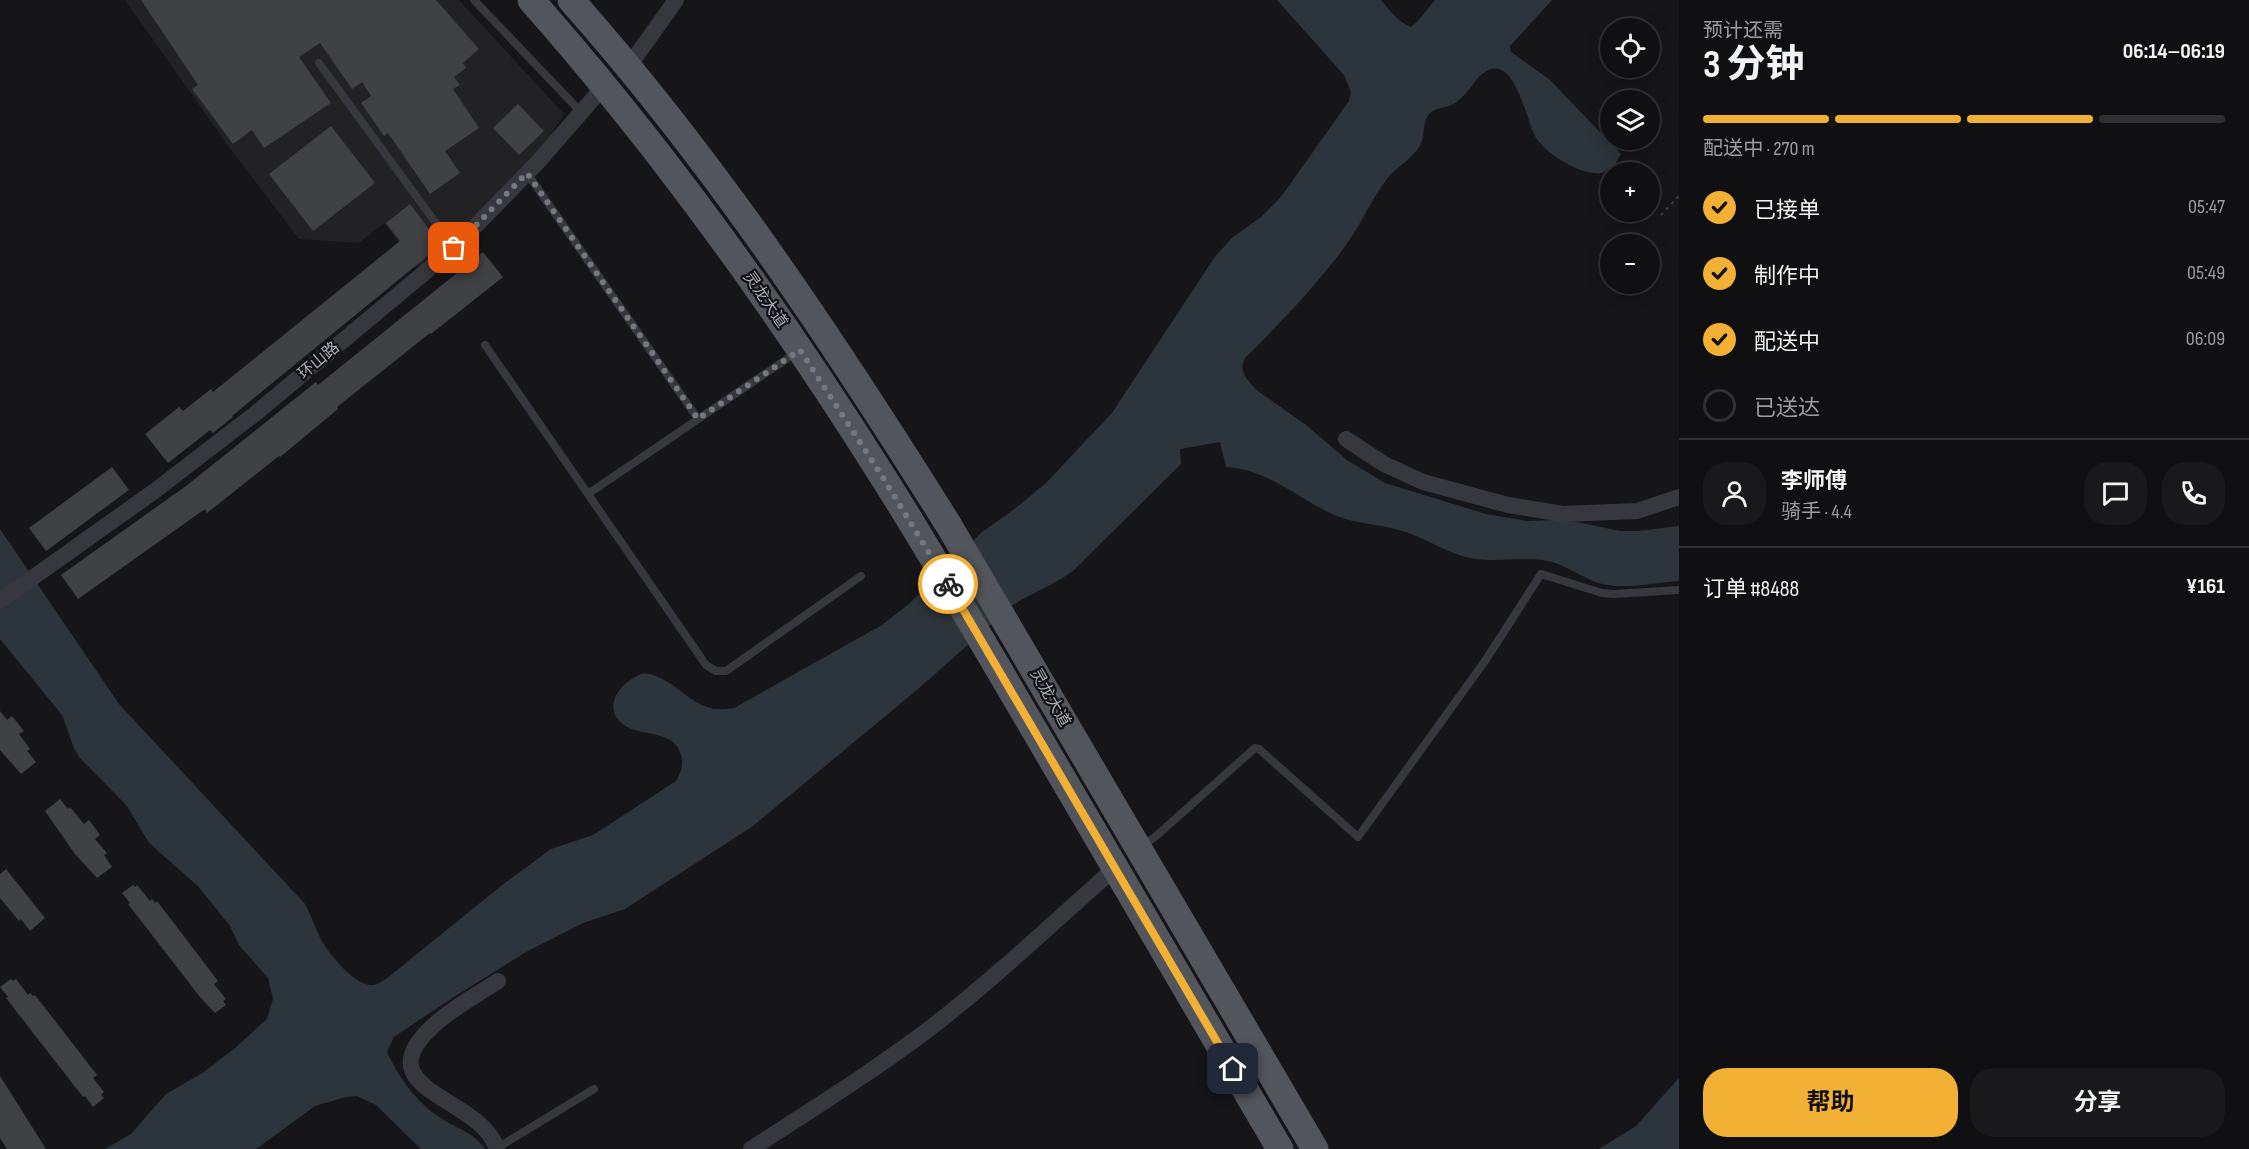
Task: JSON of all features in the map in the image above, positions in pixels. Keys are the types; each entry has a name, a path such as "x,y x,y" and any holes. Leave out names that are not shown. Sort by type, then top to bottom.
{"main road":[{"path":"524,0 554,26"},
{"name":"灵龙大道","path":"531,0 605,85 675,175 800,350 876,466 1280,1149"},
{"name":"灵龙大道","path":"573,0 629,66 688,142 845,364 948,524 1315,1149"}],"street":[{"path":"629,66 676,0"},
{"name":"环山路","path":"0,601 44,571 256,413 454,248 527,173 605,85"},
{"path":"1346,439 1384,464 1423,482 1519,507 1563,514 1638,511 1679,497"},
{"path":"751,1149 873,1069 930,1028 986,982 1115,868"},
{"path":"497,1148 483,1127 462,1110 421,1085 412,1075 410,1066 411,1054 432,1026 498,981"}],"lane":[{"path":"474,0 581,112"},
{"path":"319,63 454,248"},
{"path":"527,173 698,419"},
{"path":"485,345 706,665 716,671 726,670 861,576"},
{"path":"588,494 800,350"},
{"path":"1139,849 1255,748 1259,749 1358,837 1485,661 1541,574 1602,593 1679,590"},
{"path":"497,1148 594,1089"}],"path":[{"path":"1661,215 1679,196"}],"shaded area":[{"path":"125,0 459,0 564,114 540,152 463,232 418,268 384,223 359,243 299,239 226,143"},
{"path":"1277,0 1381,0 1398,19 1411,27 1435,0 1552,0 1510,46 1511,52 1550,80 1600,132 1600,150 1617,150 1621,154 1616,162 1600,162 1600,173 1584,171 1564,162 1545,149 1534,134 1521,98 1508,75 1499,69 1489,70 1477,79 1458,101 1430,113 1425,121 1419,147 1387,179 1351,237 1323,275 1245,358 1242,366 1244,375 1255,389 1306,425 1347,460 1385,483 1486,514 1527,521 1577,522 1620,531 1679,526 1679,581 1628,586 1608,585 1598,583 1548,561 1485,560 1466,557 1409,533 1337,516 1270,479 1242,469 1226,467 1220,442 1180,449 1181,464 1074,570 1013,605 918,689 753,826 625,909 583,923 526,952 394,1037 387,1052 410,1090 426,1107 471,1135 485,1149 421,1149 376,1105 357,1096 315,1106 256,1149 105,1149 131,1134 166,1094 204,1072 235,1048 267,1019 273,999 268,978 239,945 230,926 198,886 149,843 127,806 79,757 62,715 0,639 0,529 119,704 305,904 323,943 338,963 359,981 376,984 386,979 501,886 551,849 593,835 676,781 682,766 678,747 666,738 627,727 619,721 615,714 614,701 622,687 628,682 640,674 650,674 667,681 700,704 710,708 734,708 882,625 910,603 981,533 1046,483 1112,413 1214,258 1232,238 1261,217 1281,197 1349,101 1351,92 1344,75"},
{"path":"1679,1078 1679,1149 1599,1149 1636,1126"}],"building":[{"path":"141,0 436,0 479,49 463,63 466,68 454,77 460,85 453,89 479,128 445,151 460,173 430,194 388,133 384,136 361,103 371,96 362,82 352,89 320,43 299,57 331,103 264,148 252,130 233,144 192,89 198,85"},
{"path":"518,104 544,131 519,155 493,128"},
{"path":"331,126 375,183 313,231 269,174"},
{"path":"410,204 441,245 213,433 210,430 168,463 145,434 179,407 183,411 211,389 213,392 400,241 386,223"},
{"path":"483,252 503,277 337,407 338,409 280,457 207,513 205,509 78,599 61,575 186,486 316,382 318,385"},
{"path":"112,467 129,490 46,551 29,528"},
{"path":"0,711 7,720 12,716 24,731 19,734 30,749 27,751 36,762 21,774 0,750"},
{"path":"60,799 84,824 89,820 100,835 95,839 107,853 104,855 112,867 97,878 75,854 45,811"},
{"path":"6,869 45,918 30,931 0,898 0,874"},
{"path":"133,885 135,887 137,885 150,901 152,899 155,903 157,901 218,981 214,984 226,999 223,1001 226,1005 215,1013 128,904 130,903 122,893"},
{"path":"11,979 13,981 16,979 28,995 30,993 35,995 97,1075 93,1078 104,1092 101,1095 104,1098 93,1107 6,998 8,997 0,987"},
{"path":"0,1076 46,1149 7,1149 0,1138"}],"way so far":[{"path":"454,248 527,173 698,419 800,350 882,476 948,584"}],"route":[{"path":"948,584 1233,1069"}]}
